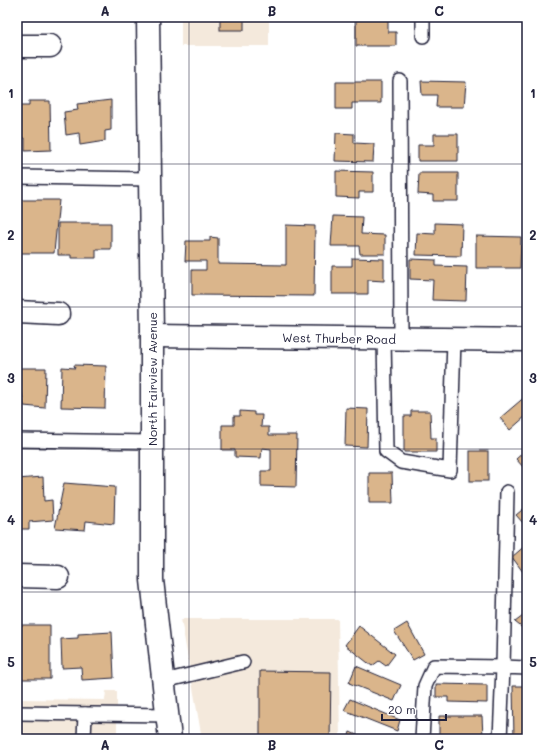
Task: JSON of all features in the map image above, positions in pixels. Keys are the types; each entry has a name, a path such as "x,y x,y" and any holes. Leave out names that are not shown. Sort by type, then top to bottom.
{"street":[{"name":"North Fairview Avenue","path":"148,17 152,336 152,580 170,739"},
{"path":"17,46 50,46"},
{"path":"17,312 58,314"},
{"name":"West Thurber Road","path":"152,336 527,340"},
{"path":"17,576 58,577"}],"lane":[{"path":"423,17 423,36"},
{"path":"400,81 392,338 386,451 401,462 450,470 454,339"},
{"path":"17,177 150,178"},
{"path":"17,440 152,442"},
{"path":"500,739 507,492"},
{"path":"164,681 243,662"},
{"path":"422,739 425,686 434,666 527,668"},
{"path":"17,713 168,715"},
{"path":"84,739 85,714"}],"shaded area":[{"path":"181,17 269,17 269,46 181,46"},
{"path":"181,619 338,619 340,739 202,739"},
{"path":"106,691 117,691 117,739 17,739 17,699 105,700"}],"building":[{"path":"220,17 244,17 244,30 220,30"},
{"path":"356,17 388,17 388,32 396,32 396,46 356,46"},
{"path":"525,17 527,17 527,41 525,41"},
{"path":"421,81 466,82 464,107 436,107 437,95 422,95"},
{"path":"336,82 381,82 381,103 352,103 352,109 336,109"},
{"path":"111,100 111,130 105,131 105,141 80,145 79,133 66,135 64,112 78,110 77,104"},
{"path":"29,101 50,101 51,150 25,151 25,138 17,138 17,106 29,106"},
{"path":"336,133 354,134 354,143 374,144 373,162 335,161"},
{"path":"434,134 458,134 458,161 418,161 418,145 434,145"},
{"path":"336,171 373,172 373,192 359,192 359,198 336,197"},
{"path":"419,173 458,173 458,201 433,201 433,195 418,194"},
{"path":"17,200 59,200 54,253 17,253"},
{"path":"333,216 362,217 361,234 385,235 385,254 360,254 359,246 331,246"},
{"path":"58,223 111,223 111,249 96,249 96,258 71,258 71,255 58,255"},
{"path":"435,223 462,224 461,256 416,255 417,233 435,234"},
{"path":"286,225 315,226 314,296 192,295 192,270 206,270 206,261 185,261 186,241 210,241 210,237 218,238 218,264 286,265"},
{"path":"476,236 521,237 520,268 476,268"},
{"path":"352,258 384,259 384,281 368,280 368,294 332,294 332,266 352,266"},
{"path":"410,259 436,260 436,266 467,267 466,301 432,300 433,280 410,279"},
{"path":"74,365 106,366 105,408 61,407 62,367 75,368"},
{"path":"17,368 46,368 45,408 24,406 22,393 17,393"},
{"path":"527,395 527,415 510,430 500,418"},
{"path":"346,408 368,409 367,447 345,446"},
{"path":"240,411 254,412 254,415 262,415 261,427 269,427 269,435 297,435 296,487 261,486 261,471 271,471 271,449 262,448 261,458 235,457 235,450 222,450 222,425 234,425 234,416 240,416"},
{"path":"411,411 430,411 431,438 436,438 436,452 404,452 404,416 411,416"},
{"path":"527,449 527,466 524,468 516,459"},
{"path":"470,451 488,451 488,481 470,481"},
{"path":"369,473 392,473 393,503 369,503"},
{"path":"43,477 44,501 52,500 53,520 29,522 29,529 17,529 17,479"},
{"path":"64,483 115,487 114,524 86,521 85,530 55,528"},
{"path":"527,506 527,519 523,523 516,515"},
{"path":"527,544 527,568 523,572 512,557"},
{"path":"527,613 527,628 525,630 515,622"},
{"path":"407,623 424,654 413,660 394,631"},
{"path":"18,625 50,625 50,679 17,679"},
{"path":"359,626 395,654 386,666 379,661 372,666 345,645"},
{"path":"112,632 114,678 82,680 81,667 62,668 61,639 78,638 78,634"},
{"path":"356,666 401,685 394,701 349,683"},
{"path":"260,671 331,672 330,739 260,739"},
{"path":"436,684 487,685 487,703 448,702 448,697 436,697"},
{"path":"513,686 527,686 527,739 514,739"},
{"path":"350,699 400,720 397,731 344,710"},
{"path":"439,716 482,716 483,737 439,738"},
{"path":"350,732 366,739 348,739"}]}
